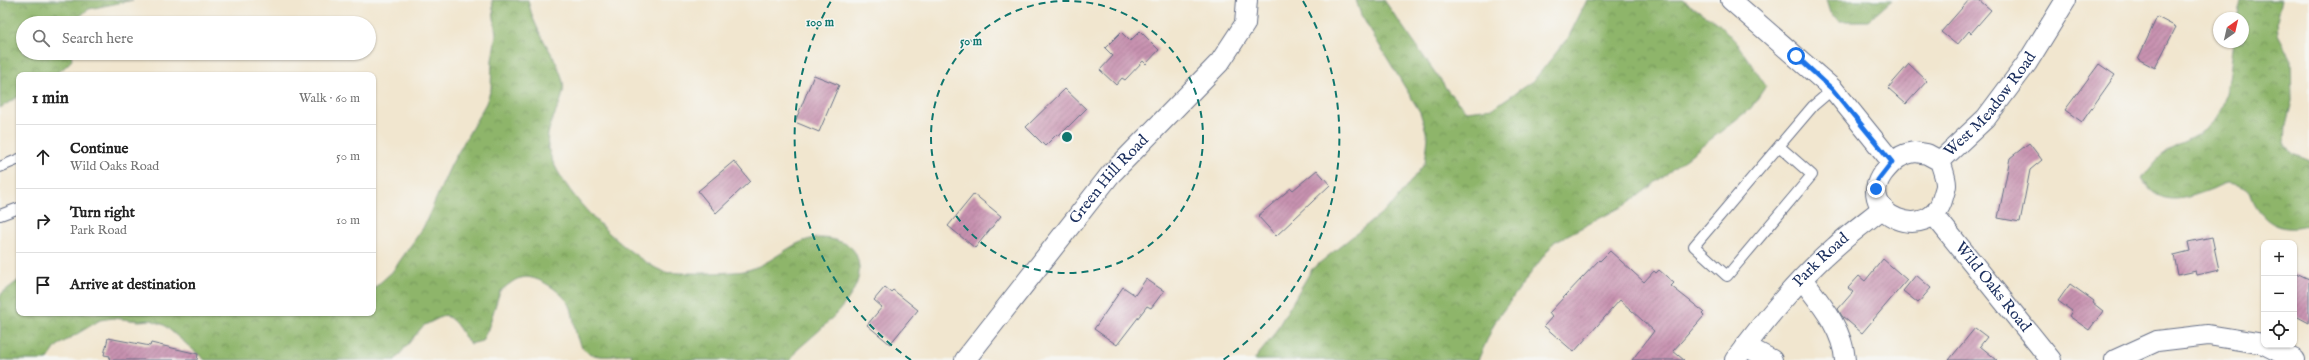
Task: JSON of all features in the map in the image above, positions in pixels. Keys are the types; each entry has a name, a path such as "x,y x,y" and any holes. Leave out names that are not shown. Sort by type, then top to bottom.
{"street":[{"name":"Green Hill Road","path":"965,360 1110,175 1220,62 1244,24 1247,0"},
{"path":"1731,0 1832,89 1892,162 1878,180 1876,189 1878,199 1891,218 1905,222 1917,221 1934,215 1941,204 1946,185 1940,161"},
{"name":"West Meadow Road","path":"1892,162 1903,154 1915,152 1927,154 1940,161 1986,118 2027,63 2066,0"},
{"name":"Park Road","path":"1740,353 1802,279 1835,246 1883,208"},
{"name":"Wild Oaks Road","path":"1934,215 2051,360"},
{"path":"1802,279 1835,326 1844,352 1845,360"},
{"path":"2115,360 2157,341 2208,335 2261,344"},
{"path":"2271,348 2295,360"},
{"path":"1740,353 1772,360"}],"lane":[{"path":"1779,146 1812,175 1727,276 1694,246 1779,146 1813,106 1832,89"},
{"path":"0,167 16,160"},
{"path":"0,215 16,209"}],"green space":[{"path":"0,0 133,0 89,9 80,16 16,16 16,60 72,60 58,72 16,72 16,98 0,108"},
{"path":"492,0 528,0 539,32 555,60 563,82 562,97 549,129 548,137 548,146 553,163 564,181 594,219 612,236 648,264 669,273 738,272 758,267 802,242 826,238 849,246 857,257 859,266 858,278 854,290 846,302 826,324 796,351 791,360 632,360 631,354 601,356 591,354 581,346 578,340 573,314 568,302 550,286 527,277 510,283 500,291 488,329 482,341 470,344 450,318 445,315 423,326 395,360 205,360 164,325 151,320 139,321 113,318 100,320 57,346 47,360 0,360 0,297 2,293 16,282 16,316 376,316 376,286 392,272 423,228 451,165 486,103 491,89 492,60 496,35"},
{"path":"1356,0 1384,0 1448,91 1466,111 1493,108 1534,80 1568,38 1587,0 1682,0 1718,23 1736,42 1766,86 1751,108 1629,203 1554,242 1496,320 1478,360 1254,360 1271,339 1312,269 1393,204 1425,163 1428,138 1420,112 1361,15"},
{"path":"1826,0 1892,0 1868,21 1840,21 1830,13"},
{"path":"2241,0 2282,0 2277,21 2278,35 2291,60 2292,101 2286,126 2285,143 2293,154 2309,161 2309,225 2285,228 2271,223 2260,212 2249,191 2237,185 2229,183 2192,196 2174,199 2157,195 2142,179 2154,163 2165,152 2202,132 2217,117 2222,107 2228,86 2233,48 2249,48 2249,12 2238,12"}],"building":[{"path":"1969,0 1979,0 1991,10 1971,33 1969,31 1957,45 1941,32"},
{"path":"2157,17 2176,27 2155,68 2138,59"},
{"path":"1140,31 1159,50 1146,64 1143,61 1125,80 1122,78 1116,85 1100,70 1113,56 1105,48 1121,32 1130,41"},
{"path":"1909,64 1927,81 1906,104 1888,88"},
{"path":"2099,64 2115,75 2082,122 2065,110"},
{"path":"814,75 839,85 819,132 795,122"},
{"path":"1065,89 1086,109 1059,136 1057,134 1045,146 1026,127"},
{"path":"2029,143 2042,160 2030,170 2020,222 1998,218 2010,158"},
{"path":"734,161 750,181 716,213 698,191"},
{"path":"1317,170 1330,185 1276,236 1258,216 1291,188 1293,190"},
{"path":"974,194 1001,216 975,248 948,226"},
{"path":"2212,237 2219,270 2197,275 2196,271 2178,275 2174,255 2190,251 2188,242"},
{"path":"1610,251 1644,282 1654,271 1656,273 1659,270 1674,283 1671,286 1704,312 1702,314 1704,316 1673,351 1684,360 1632,360 1654,331 1620,300 1574,352 1544,326 1552,317 1549,313 1599,260 1600,261"},
{"path":"1883,259 1907,280 1862,333 1842,316 1838,309 1853,292 1848,288 1859,276 1865,281"},
{"path":"2297,273 2309,279 2309,323 2297,317"},
{"path":"1916,275 1931,288 1918,303 1903,291"},
{"path":"1146,279 1164,291 1151,308 1147,306 1117,345 1094,329 1123,287 1135,295"},
{"path":"2070,284 2094,301 2093,303 2103,311 2089,330 2069,316 2072,311 2058,301"},
{"path":"885,287 891,292 893,290 918,310 890,344 867,325 882,307 874,300"},
{"path":"1975,328 1987,337 1980,346 1997,360 1949,360"},
{"path":"108,338 150,346 151,343 198,354 197,360 109,360 110,356 104,355"}],"route":[{"path":"1796,56 1832,89 1892,162 1878,180 1876,189"}]}
